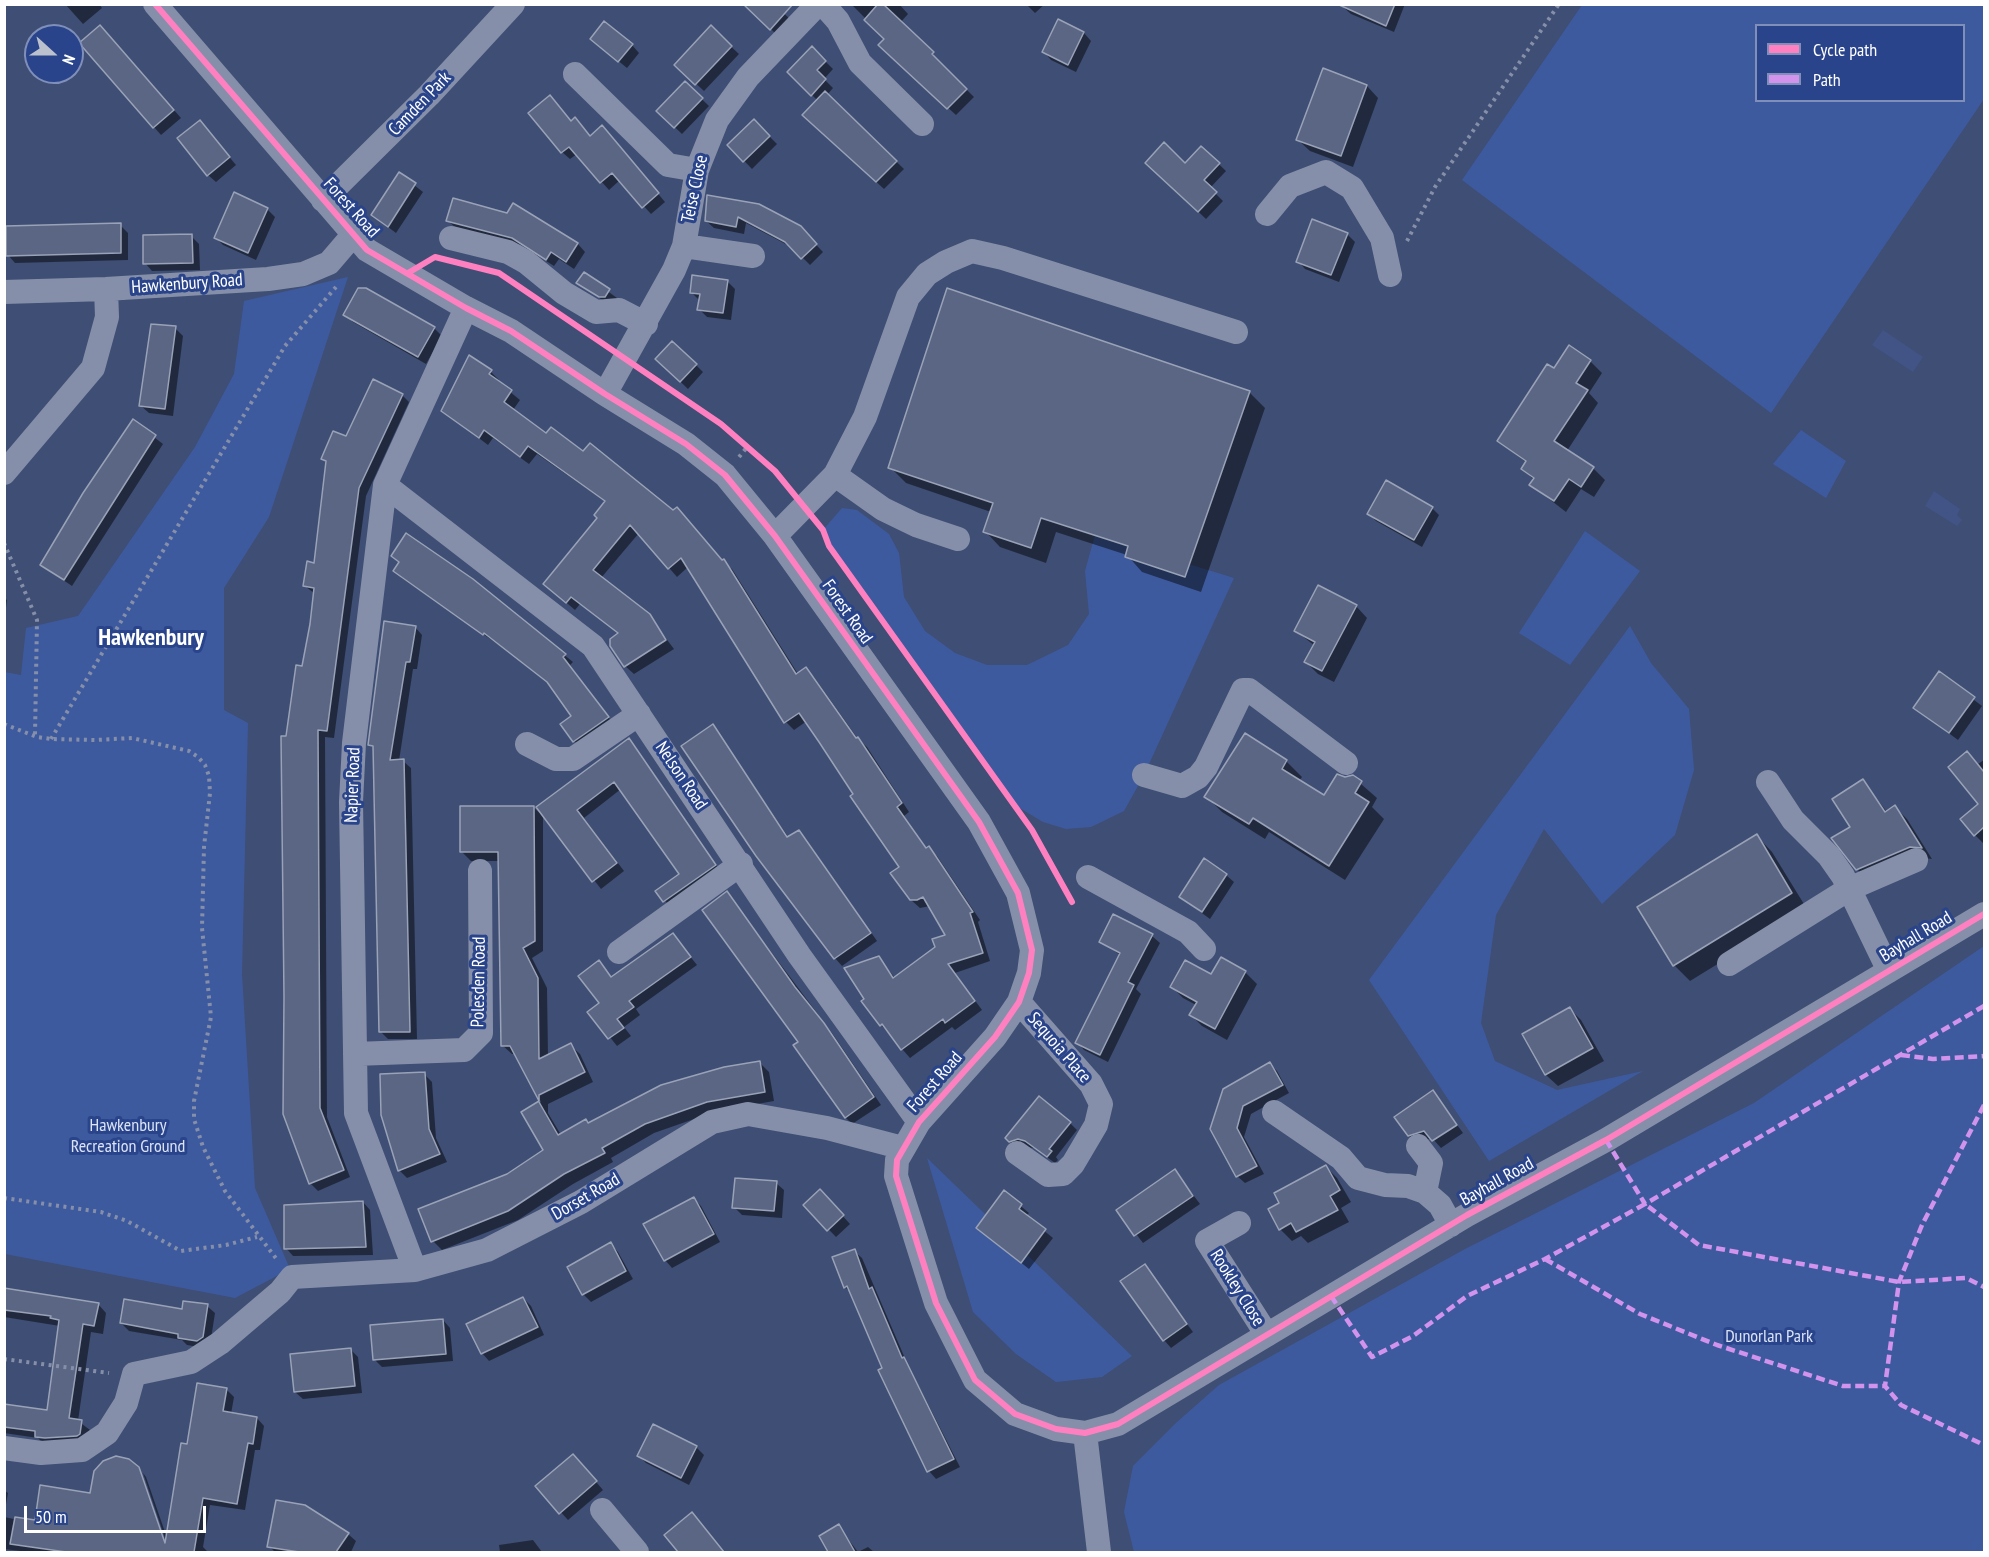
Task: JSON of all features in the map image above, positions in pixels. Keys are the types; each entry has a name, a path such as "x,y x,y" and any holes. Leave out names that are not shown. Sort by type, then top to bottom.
{"street":[{"name":"Forest Road","path":"155,4 368,250 465,309 511,331 605,394 686,444 725,475 774,536 979,822 1003,861 1018,893 1032,950 1029,973 1019,1002 995,1037 919,1122 897,1160 896,1176 936,1304 975,1380 1015,1414"},
{"name":"Camden Park","path":"323,200 429,95 513,4"},
{"name":"Teise Close","path":"605,394 646,324 684,246 697,170 717,120 748,76 818,4"},
{"path":"823,4 837,21 860,63 922,124"},
{"path":"575,74 668,165 697,170"},
{"path":"1267,214 1290,186 1326,172 1352,188 1382,238 1390,275"},
{"name":"Hawkenbury Road","path":"4,292 106,289 268,279 303,274 329,263 353,235"},
{"path":"460,245 507,252 526,262 564,293 596,312 619,310 646,324"},
{"path":"684,246 747,249"},
{"path":"774,536 835,475 865,417 908,297 927,274 946,262 972,251 1003,258 1236,332"},
{"path":"9,462 93,368 107,317 106,289"},
{"name":"Napier Road","path":"415,1270 356,1113 351,790 354,743 385,485 465,309"},
{"path":"835,475 884,509 916,525 958,539"},
{"name":"Nelson Road","path":"385,485 593,646 800,955 919,1122"},
{"path":"1144,775 1182,786 1198,777 1206,767 1243,690 1249,690 1346,763"},
{"path":"527,744 556,759 573,759 639,714"},
{"path":"1768,782 1793,820 1829,856 1849,890 1889,971"},
{"path":"1729,964 1849,890 1916,860"},
{"path":"619,952 741,864"},
{"name":"Polesden Road","path":"355,1054 464,1050 481,1033 480,871"},
{"path":"1088,877 1188,932 1204,950"},
{"name":"Bayhall Road","path":"1015,1414 1056,1429 1085,1433 1118,1424 1451,1225 1606,1140 1984,914"},
{"name":"Sequoia Place","path":"1017,1153 1048,1175 1063,1174 1073,1164 1091,1133 1101,1104 1091,1084 1019,1002"},
{"path":"1274,1112 1341,1158 1358,1178 1425,1191 1440,1205 1451,1225"},
{"name":"Dorset Road","path":"292,1277 415,1270 487,1250 581,1202 712,1122 747,1113 827,1128 903,1148"},
{"path":"1418,1146 1431,1163 1425,1191"},
{"name":"Rookley Close","path":"1239,1223 1208,1241 1267,1335"},
{"path":"4,1448 41,1454 82,1450 107,1433 126,1403 134,1374 191,1362 220,1343 270,1300 292,1277"},
{"path":"1085,1433 1099,1552"},
{"path":"602,1510 637,1552"}],"path":[{"path":"1390,275 1435,187 1559,4"},
{"path":"51,739 285,346 338,285"},
{"path":"739,439 755,452"},
{"path":"4,543 37,620 35,735"},
{"path":"5,726 51,739 132,738 189,751 205,765 209,776 210,793 202,868 202,928 211,1017 194,1101 194,1119 203,1147 225,1191 257,1237 292,1277"},
{"path":"4,1198 101,1212 127,1221 182,1251 226,1245 257,1237"},
{"path":"4,1359 87,1371 134,1374"}],"green space":[{"path":"1582,5 1984,5 1984,99 1771,413 1462,180"},
{"name":"Hawkenbury Recreation Ground","path":"348,277 269,517 224,588 224,710 248,723 242,974 255,1188 290,1269 235,1298 5,1254 4,672 21,675 26,628 78,616 195,447 234,374 244,301"},
{"path":"1801,430 1846,461 1826,498 1773,464"},
{"path":"842,508 857,510 889,534 899,553 904,597 925,631 955,653 987,665 1027,665 1068,645 1089,614 1085,571 1095,535 1234,578 1144,775 1124,811 1091,827 1066,829 1043,822 1013,804 829,546 823,530"},
{"path":"1585,531 1640,571 1570,665 1519,633"},
{"path":"1630,626 1651,663 1689,709 1694,770 1675,835 1602,904 1544,829 1496,915 1481,1023 1495,1061 1557,1090 1643,1071 1489,1161 1369,980"},
{"name":"Dunorlan Park","path":"1984,946 1984,1552 1134,1552 1124,1512 1133,1466 1177,1422 1219,1385 1465,1249 1754,1103"},
{"path":"927,1158 1132,1356 1102,1377 1056,1382 1016,1354 973,1312"}],"shaded area":[{"path":"1883,330 1923,357 1913,372 1872,345"},
{"path":"1934,491 1960,509 1957,515 1962,520 1957,526 1925,506"}],"building":[{"path":"743,4 793,4 770,30"},
{"path":"878,4 883,4 934,52 932,54 967,89 947,109 878,45 884,39 864,20"},
{"path":"1337,4 1395,4 1386,26"},
{"path":"1058,19 1084,32 1068,65 1042,52"},
{"path":"604,21 633,44 618,62 590,39"},
{"path":"100,25 174,110 153,128 84,49 84,39"},
{"path":"711,25 732,46 695,85 674,65"},
{"path":"812,46 826,61 817,70 826,79 811,96 787,72"},
{"path":"1323,68 1367,85 1341,156 1296,140"},
{"path":"685,81 703,98 674,128 656,111"},
{"path":"825,91 897,161 876,182 802,115"},
{"path":"550,95 571,121 575,117 590,136 602,125 659,193 642,208 612,173 600,183 569,147 561,153 528,113"},
{"path":"754,119 770,136 743,162 727,145"},
{"path":"200,120 230,157 207,176 177,138"},
{"path":"1164,142 1185,163 1201,146 1220,163 1204,180 1217,192 1198,212 1145,163"},
{"path":"399,172 416,183 388,227 371,215"},
{"path":"234,192 268,208 248,253 214,238"},
{"path":"707,195 759,204 801,226 817,244 801,259 785,242 738,217 736,227 705,221"},
{"path":"453,198 507,213 513,203 578,243 566,262 551,252 546,260 512,238 446,221"},
{"path":"1312,219 1348,233 1331,275 1296,262"},
{"path":"121,223 121,253 6,256 6,226"},
{"path":"192,234 193,263 143,264 143,235"},
{"path":"584,272 610,289 605,297 599,297 576,283"},
{"path":"692,275 728,280 723,313 697,310 700,294 690,293"},
{"path":"358,288 366,288 435,327 418,357 343,315"},
{"path":"947,288 1250,391 1185,577 1125,557 1128,546 1041,518 1031,548 983,532 993,503 888,468"},
{"path":"151,324 176,326 165,409 139,406"},
{"path":"672,341 697,364 680,382 655,359"},
{"path":"1569,345 1591,360 1576,383 1588,390 1554,441 1594,467 1581,487 1569,479 1554,501 1529,485 1534,478 1521,469 1526,461 1497,441 1547,364 1554,368"},
{"path":"469,355 492,370 489,374 512,390 504,402 546,433 551,427 583,451 590,443 673,510 677,507 722,560 724,559 796,674 806,667 856,738 858,737 902,803 897,807 926,848 929,846 973,912 970,913 983,953 948,964 975,1001 945,1023 943,1019 901,1050 882,1024 880,1026 861,1001 864,999 844,968 879,956 893,978 935,947 932,939 945,935 923,897 910,900 890,873 899,867 850,796 853,794 819,742 799,713 784,723 681,558 668,569 630,525 593,570 650,614 666,640 624,667 610,646 610,639 618,633 571,597 566,603 543,584 597,518 594,515 605,501 528,446 520,457 484,430 479,438 441,411"},
{"path":"373,379 403,394 359,488 327,731 318,730 320,1108 344,1170 309,1184 283,1114 281,736 286,736 296,665 302,666 310,624 314,588 303,586 307,561 314,563 326,461 321,459 333,431 346,436"},
{"path":"133,419 156,435 64,580 40,565 83,493"},
{"path":"1386,480 1433,507 1414,540 1367,514"},
{"path":"406,533 473,579 566,654 563,657 609,717 573,742 560,724 571,716 547,682 484,633 483,635 393,571 399,562 391,556"},
{"path":"1318,585 1357,605 1322,671 1304,662 1315,642 1294,631"},
{"path":"384,621 416,626 410,662 406,662 390,760 404,759 410,1032 379,1032 373,746 368,745"},
{"path":"1939,671 1975,697 1949,733 1913,708"},
{"path":"713,724 787,837 799,830 871,933 834,959 756,856 681,746"},
{"path":"1245,733 1287,760 1282,769 1324,795 1337,774 1345,777 1353,775 1362,781 1355,793 1369,802 1329,866 1253,818 1249,824 1204,797"},
{"path":"629,738 716,865 663,902 655,891 679,874 614,782 577,810 617,863 592,882 536,807"},
{"path":"1967,751 1984,772 1984,827 1974,836 1960,819 1978,804 1948,767"},
{"path":"1863,779 1885,812 1895,805 1922,848 1910,847 1856,870 1831,838 1850,827 1832,799"},
{"path":"460,806 534,806 535,941 523,948 538,978 539,1059 571,1043 585,1072 539,1095 539,1101 510,1046 501,1046 498,852 460,852"},
{"path":"1757,834 1792,893 1673,966 1637,907"},
{"path":"1204,858 1227,874 1202,912 1179,897"},
{"path":"727,891 795,987 824,1023 874,1097 845,1118 793,1045 798,1042 702,910"},
{"path":"1113,914 1153,934 1128,982 1134,985 1100,1055 1075,1043 1120,953 1099,942"},
{"path":"673,933 691,957 629,1001 634,1007 617,1019 624,1028 608,1039 587,1012 599,1003 578,976 599,960 611,977"},
{"path":"1221,957 1246,971 1215,1029 1189,1015 1197,1002 1170,987 1185,960 1211,974"},
{"path":"1570,1007 1593,1048 1545,1075 1522,1034"},
{"path":"760,1061 765,1092 707,1102 645,1124 602,1148 605,1153 564,1174 508,1211 431,1242 418,1209 507,1174 543,1150 521,1112 539,1101 558,1135 586,1119 588,1123 661,1085 724,1067"},
{"path":"1270,1062 1283,1085 1243,1106 1237,1128 1257,1166 1236,1177 1210,1129 1223,1089"},
{"path":"425,1072 429,1129 440,1154 398,1171 381,1115 380,1074"},
{"path":"1433,1090 1457,1125 1432,1141 1424,1131 1408,1136 1394,1117"},
{"path":"1039,1096 1071,1122 1049,1149 1052,1151 1047,1157 1025,1141 1018,1139 1009,1142 1005,1138"},
{"path":"1326,1165 1340,1190 1330,1196 1338,1210 1296,1232 1291,1223 1279,1230 1268,1209 1279,1203 1274,1193"},
{"path":"1175,1169 1193,1196 1134,1236 1116,1210"},
{"path":"735,1178 777,1181 774,1211 732,1208"},
{"path":"820,1189 844,1215 827,1231 803,1205"},
{"path":"1004,1190 1022,1204 1019,1209 1046,1229 1021,1263 976,1228"},
{"path":"694,1197 714,1234 664,1261 643,1224"},
{"path":"363,1201 366,1247 284,1249 284,1205"},
{"path":"611,1242 626,1271 582,1295 567,1267"},
{"path":"855,1249 869,1289 872,1287 902,1358 904,1357 954,1459 927,1472 878,1370 882,1368 832,1257"},
{"path":"1145,1264 1187,1324 1163,1341 1120,1281"},
{"path":"4,1288 99,1303 94,1326 83,1324 69,1418 82,1420 80,1434 77,1436 35,1437 35,1431 4,1427 4,1404 47,1410 59,1320 50,1318 51,1316 4,1310"},
{"path":"523,1297 538,1327 481,1354 466,1324"},
{"path":"124,1299 182,1309 183,1301 208,1304 203,1337 197,1341 178,1338 178,1334 120,1323"},
{"path":"443,1319 446,1354 373,1360 370,1325"},
{"path":"351,1348 355,1386 294,1392 290,1354"},
{"path":"197,1383 227,1388 223,1411 257,1417 253,1444 248,1443 237,1504 203,1498 194,1552 66,1552 10,1544 15,1517 35,1520 40,1485 90,1493 94,1471 103,1461 116,1456 129,1459 139,1467 165,1543 181,1443 187,1444"},
{"path":"653,1424 697,1446 681,1478 637,1456"},
{"path":"573,1454 597,1481 559,1514 535,1486"},
{"path":"276,1500 305,1505 349,1533 336,1552 299,1552 267,1547"},
{"path":"692,1512 724,1552 678,1552 664,1535"},
{"path":"839,1524 855,1552 828,1552 819,1536"}],"marked path":[{"path":"1606,1140 1645,1204 1984,1006"},
{"path":"1901,1055 1933,1059 1984,1056"},
{"path":"1984,1105 1922,1225 1899,1282 1885,1386 1901,1405 1984,1445"},
{"path":"1331,1296 1372,1357 1413,1336 1467,1296 1545,1259 1645,1204 1699,1245 1899,1282 1966,1278 1984,1287"},
{"path":"1545,1259 1640,1314 1717,1345 1843,1386 1885,1386"}],"cycle path":[{"path":"155,4 367,250 466,308 511,331 605,394 686,444 725,475 775,536 979,822 1018,893 1032,950 1029,973 1019,1002 995,1037 919,1122 897,1160 896,1176 936,1303 975,1380 1015,1414 1056,1429 1085,1433 1118,1424 1467,1215 1606,1140 1984,914"},
{"path":"408,273 435,257 499,273 721,424 775,471 823,530 829,546 1032,830 1072,902"}],"district":[{"name":"Hawkenbury","path":"151,638"}]}
